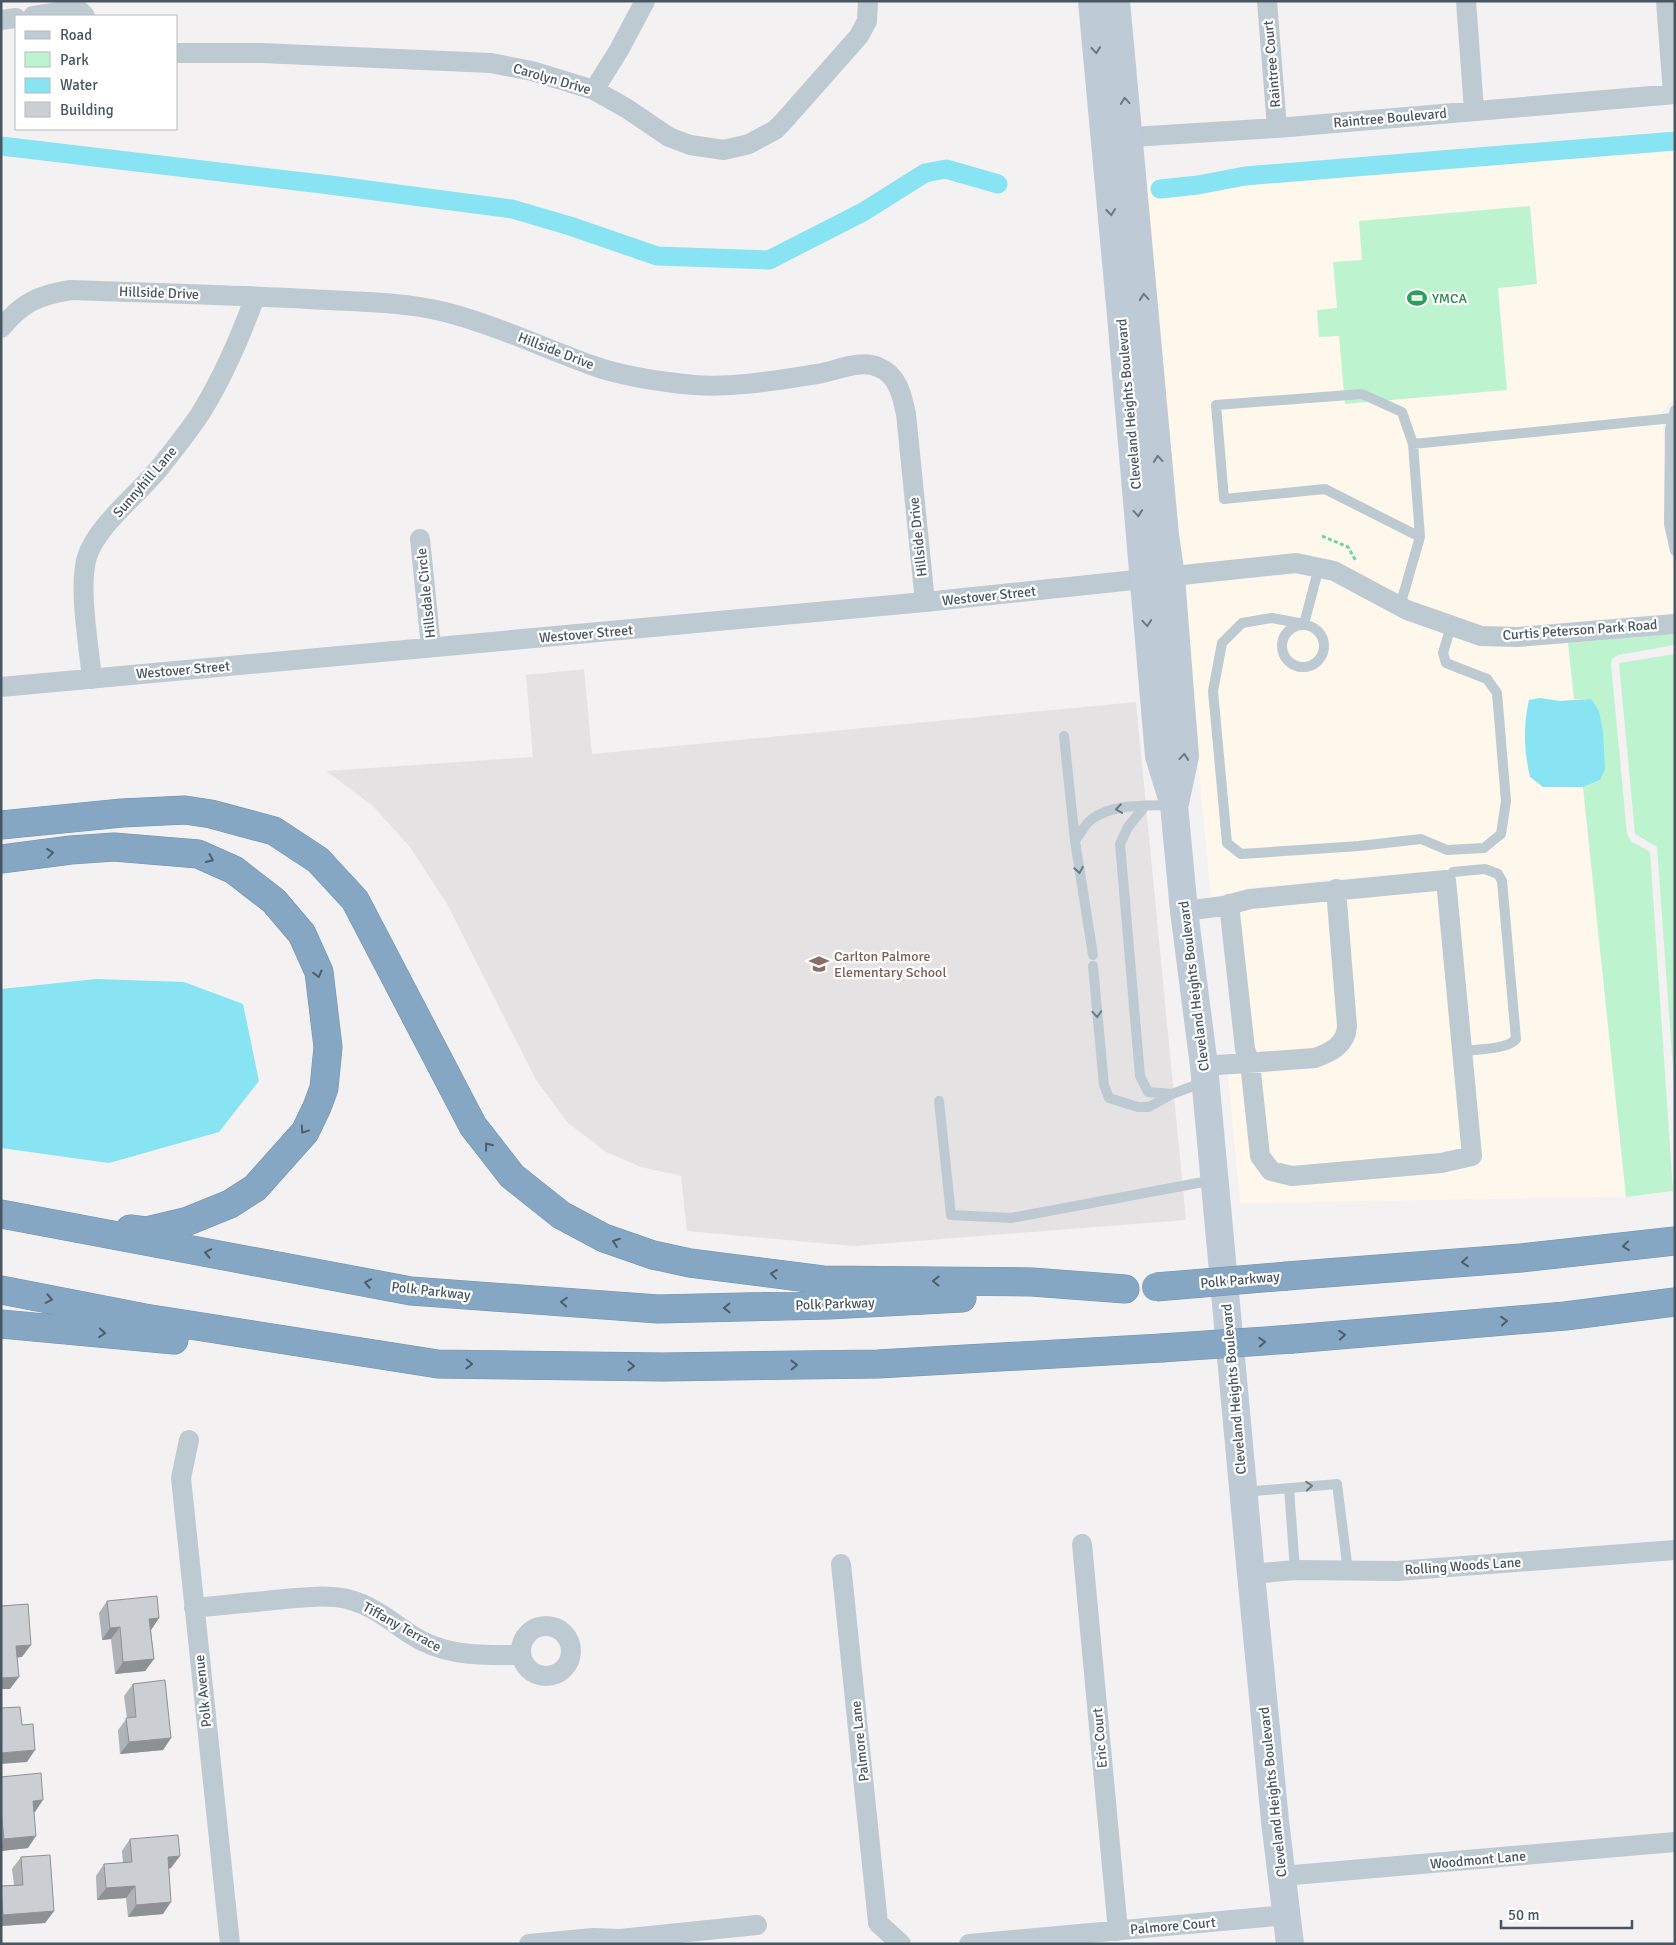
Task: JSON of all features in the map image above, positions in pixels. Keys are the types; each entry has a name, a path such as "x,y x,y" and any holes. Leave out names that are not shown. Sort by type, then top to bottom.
{"highway":[{"path":"1,825 122,813 185,810 211,814 274,832 318,860 355,900 472,1126 512,1176 561,1215 604,1238 653,1255 690,1263 822,1280 1032,1282 1125,1289"},
{"path":"1,859 71,850 114,847 198,854 234,870 274,901 302,934 319,972 328,1047 324,1088 318,1107 305,1132 255,1188 230,1204 188,1221 146,1231 1,1213"},
{"name":"Polk Parkway","path":"1,1213 411,1291 648,1308 829,1306 1156,1287 1521,1258 1675,1241"},
{"path":"1,1290 145,1318 438,1364"},
{"path":"1,1324 438,1364 663,1367 878,1364 1293,1340 1565,1316 1675,1302"}],"street":[{"path":"594,90 619,50 645,1"},
{"name":"Carolyn Drive","path":"178,53 261,53 491,64 532,71 594,90 626,108 669,137 690,145 724,150 749,144 774,130 859,36 867,21 868,1"},
{"name":"Cleveland Heights Boulevard","path":"1092,1 1116,138 1171,577 1185,756 1174,805"},
{"name":"Cleveland Heights Boulevard","path":"1116,1 1116,138 1120,306 1158,756 1174,805 1184,911 1205,1074 1251,1574 1290,1944"},
{"name":"Raintree Court","path":"1267,1 1277,128"},
{"path":"1466,1 1474,110"},
{"path":"1666,1 1674,94"},
{"path":"40,15 80,9"},
{"path":"1,20 15,18"},
{"name":"Raintree Boulevard","path":"1116,138 1277,128 1674,94"},
{"name":"Hillside Drive","path":"1,328 18,309 30,301 44,295 71,290 391,303 445,312 506,332 592,365 653,380 688,384 726,385 819,373 857,365 879,367 890,375 900,387 906,414 925,602"},
{"name":"Sunnyhill Lane","path":"92,679 84,596 84,574 88,557 97,536 161,467 202,411 234,348 255,297"},
{"name":"Hillsdale Circle","path":"420,539 431,647"},
{"name":"Curtis Peterson Park Road","path":"1171,577 1296,563 1319,567 1334,571 1400,606 1482,636 1518,637 1675,624"},
{"name":"Westover Street","path":"1,687 925,602 1171,577"},
{"path":"1184,911 1230,904 1250,898 1446,880 1472,1156 1441,1163 1292,1176 1272,1172 1260,1156 1250,1063 1245,1049 1230,904"},
{"path":"1205,1074 1250,1063 1315,1058 1332,1052 1347,1036 1336,889"},
{"name":"Polk Avenue","path":"189,1440 181,1478 230,1944"},
{"name":"Eric Court","path":"1082,1544 1118,1931"},
{"name":"Rolling Woods Lane","path":"1251,1574 1295,1570 1397,1571 1675,1550"},
{"name":"Palmore Lane","path":"842,1564 878,1923 901,1944"},
{"name":"Tiffany Terrace","path":"194,1608 328,1596 368,1606 388,1617 410,1635 447,1651 460,1654 520,1655"},
{"name":"Woodmont Lane","path":"1282,1876 1675,1842"},
{"name":"Palmore Court","path":"969,1944 1287,1915"},
{"path":"529,1944 592,1938 620,1939 757,1925"}],"lane":[{"path":"1400,606 1420,537 1413,444 1402,412 1362,394 1216,405 1224,498 1324,489 1420,537"},
{"path":"1413,444 1674,414 1670,429 1669,524 1675,551"},
{"path":"1304,624 1319,567"},
{"path":"1304,624 1291,628 1286,633 1282,644 1286,658 1298,666 1306,667 1319,660 1324,647 1324,640 1318,630 1312,626 1304,624 1272,618 1242,623 1222,643 1213,691 1218,748 1227,843 1241,854 1359,846 1421,839 1447,850 1484,848 1501,834 1506,801 1496,693 1486,679 1446,663 1443,653 1451,626"},
{"path":"1064,736 1075,841 1093,961 1104,1085 1109,1098 1138,1107 1149,1107 1205,1074"},
{"path":"1075,841 1091,820 1106,811 1144,806 1174,805"},
{"path":"1144,806 1128,827 1120,844 1140,1076 1148,1092 1172,1094"},
{"path":"1446,880 1453,872 1485,869 1498,874 1502,880 1516,1039 1505,1046 1462,1051"},
{"path":"939,1100 952,1216 1011,1218 1215,1180"},
{"path":"1243,1492 1337,1484 1348,1571"},
{"path":"1289,1488 1295,1570"}],"shaded area":[{"path":"1675,130 1675,397 1662,412 1675,613 1517,627 1483,626 1410,601 1336,561 1320,557 1298,553 1178,566 1142,181"},
{"path":"1297,574 1331,580 1405,619 1479,646 1518,647 1568,643 1574,699 1560,701 1540,698 1530,777 1543,787 1583,787 1626,1197 1240,1203 1228,1075 1242,1074 1265,1178 1270,1181 1293,1186 1442,1173 1474,1166 1481,1155 1455,879 1445,870 1249,888 1211,898 1181,586"},
{"name":"Carlton Palmore Elementary School","path":"584,669 592,754 1136,702 1186,1220 853,1246 687,1231 681,1176 641,1167 606,1152 568,1123 536,1080 447,904 410,847 373,806 326,771 533,757 526,675"},
{"path":"1438,891 1462,1148 1439,1153 1292,1166 1276,1162 1268,1152 1260,1073 1318,1068 1338,1060 1354,1042 1356,1036 1346,899"},
{"path":"1328,900 1338,1032 1327,1043 1313,1048 1256,1052 1239,912"}],"green space":[{"name":"YMCA","path":"1530,206 1537,284 1498,288 1507,390 1345,404 1339,336 1319,337 1317,310 1337,308 1333,262 1362,260 1359,221"},
{"path":"1675,634 1675,645 1618,655 1612,659 1611,664 1627,834 1631,841 1650,852 1673,1191 1626,1197 1583,787 1600,780 1591,699 1574,699 1568,643"},
{"path":"1675,654 1675,1096 1657,847 1635,834 1619,663"}],"water":[{"path":"1540,698 1560,701 1591,699 1599,711 1603,732 1605,769 1600,780 1583,787 1543,787 1530,777 1525,748 1526,719 1529,700"},
{"path":"96,979 184,982 243,1004 259,1081 219,1132 109,1163 1,1148 1,989"}],"building":[{"path":"157,1596 159,1618 149,1619 154,1659 123,1662 120,1627 110,1628 107,1601"},
{"path":"28,1604 31,1645 16,1646 19,1677 1,1678 1,1606"},
{"path":"165,1680 171,1738 129,1742 126,1718 136,1717 133,1684"},
{"path":"20,1707 22,1725 33,1724 35,1750 1,1753 1,1708"},
{"path":"41,1773 43,1800 33,1801 36,1836 4,1839 1,1811 1,1777"},
{"path":"178,1835 180,1856 168,1857 171,1902 136,1905 135,1886 106,1888 104,1864 132,1862 130,1839"},
{"path":"50,1855 54,1911 3,1915 1,1886 23,1885 21,1857"}],"waterway":[{"path":"1160,189 1198,185 1245,176 1675,141"},
{"path":"1,146 330,185 512,209 570,226 657,256 769,260 863,212 925,173 946,169 998,184"}],"place":[{"name":"YMCA","path":"1417,298"},
{"name":"Carlton Palmore Elementary School","path":"819,964"}]}
